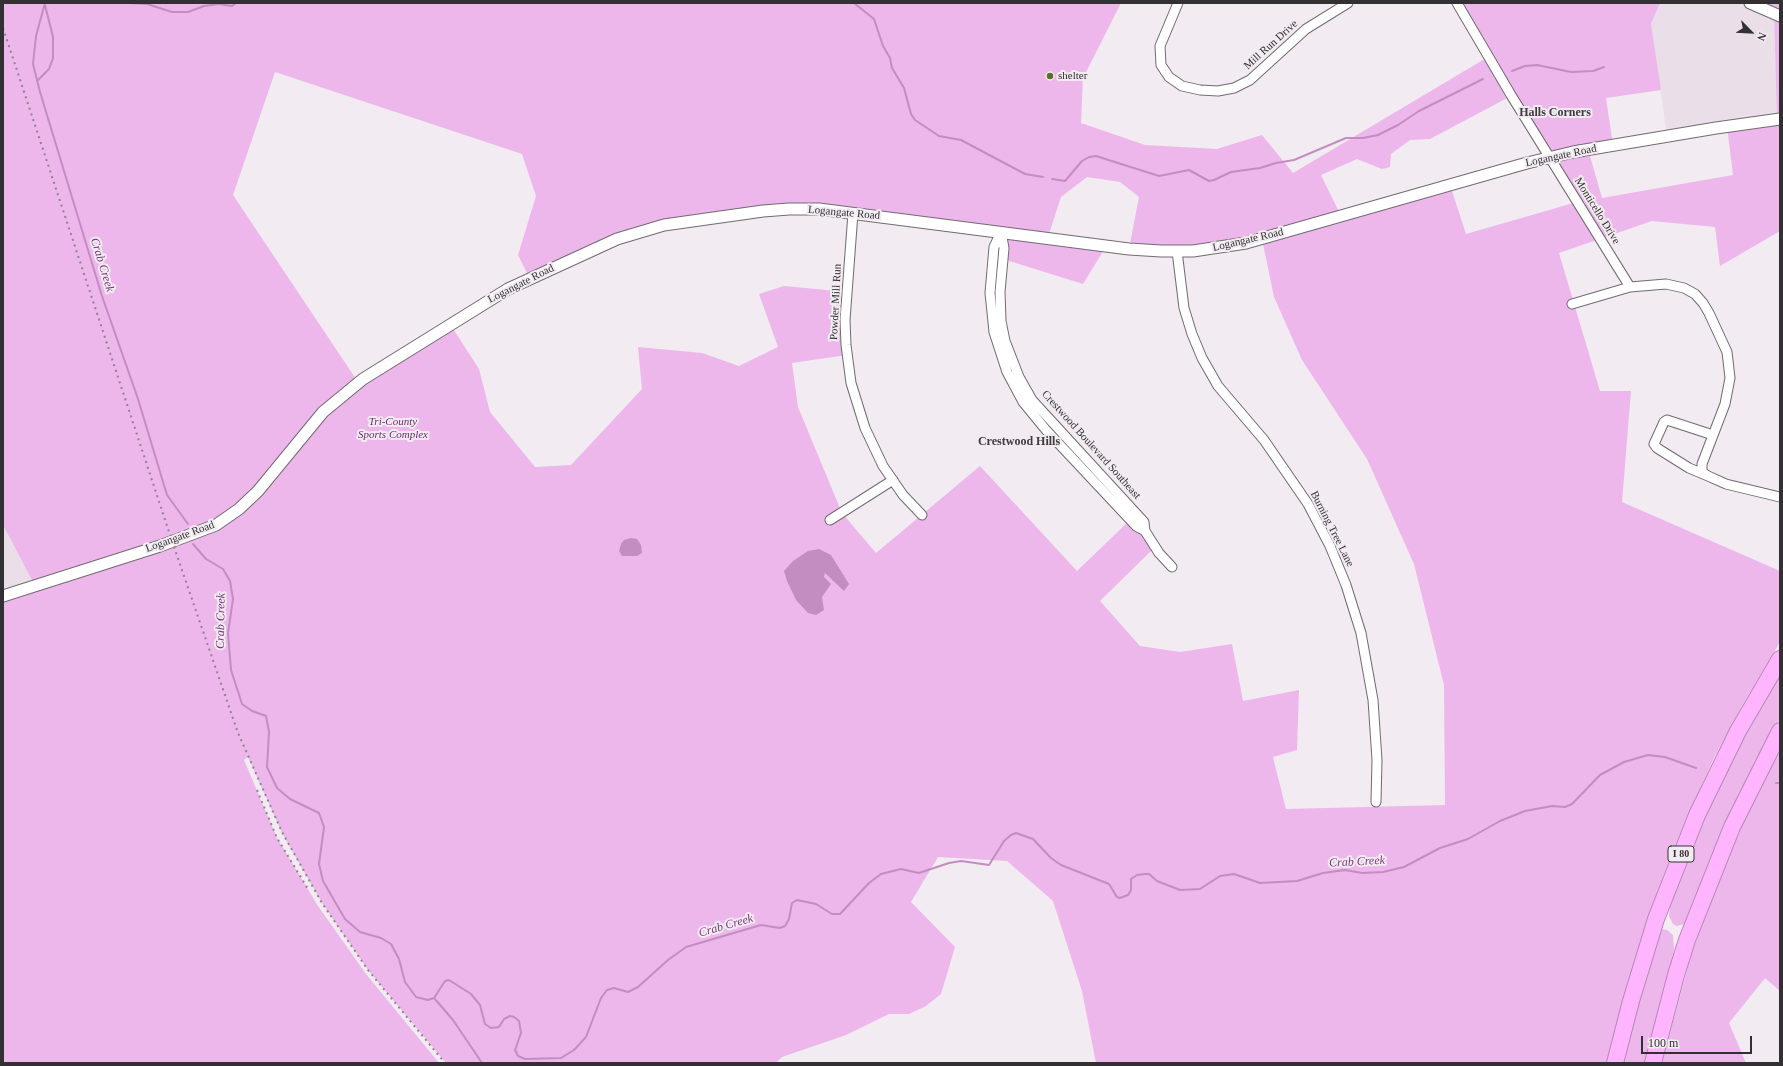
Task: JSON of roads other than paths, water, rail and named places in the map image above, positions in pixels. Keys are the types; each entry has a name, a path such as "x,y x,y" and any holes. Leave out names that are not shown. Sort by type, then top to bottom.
{"highway":[{"name":"I 80","path":"1615,1063 1631,1000 1656,919 1697,815 1738,731 1780,659"},
{"path":"1653,1063 1682,955 1702,901 1732,827 1780,731"}],"street":[{"name":"Mill Run Drive","path":"1178,3 1160,46 1161,65 1169,77 1182,86 1195,90 1218,91 1234,88 1250,80 1306,29 1348,3"},
{"name":"Monticello Drive","path":"1457,3 1511,95 1551,157 1630,288"},
{"path":"1750,3 1780,16"},
{"name":"Logangate Road","path":"3,596 160,546 222,522 239,509 258,491 308,428 323,412 347,390 382,366 487,301 553,267 616,239 664,225 789,209 853,213 1129,248 1193,251 1246,243 1551,157 1708,129 1780,119"},
{"name":"Powder Mill Run","path":"853,213 845,320 848,368 854,398 864,428 883,466 922,515"},
{"name":"Crestwood Boulevard Southeast","path":"1001,232 1004,248 1000,292 1001,321 1012,360 1029,402 1046,430 1136,526 1145,531 1159,553 1172,567"},
{"name":"Burning Tree Lane","path":"1176,251 1184,308 1192,334 1202,358 1218,386 1264,440 1308,504 1330,546 1346,585 1361,633 1373,700 1377,760 1376,802"},
{"path":"1572,304 1630,288 1660,284 1679,287 1700,299 1709,312 1727,352 1730,378 1725,404 1702,464 1702,472 1708,476"},
{"path":"1713,435 1667,420 1664,422 1654,444 1657,448 1683,464 1726,484 1780,497"},
{"path":"830,520 893,480"}],"waterway":[{"name":"Crab Creek","path":"45,3 36,36 33,64 40,92 102,296 138,399 167,495 188,524"},
{"path":"129,3 147,4 172,12 188,12 204,6 219,4 232,6 236,3"},
{"path":"854,3 874,19 883,46 890,58 892,68 904,88 911,114 915,120 939,136 961,140 1025,174 1043,177"},
{"path":"37,81 49,69 53,58 53,37 45,5"},
{"path":"1512,71 1525,66 1537,65 1571,72 1593,71 1604,67"},
{"path":"1052,179 1065,181 1082,161 1089,157 1096,156 1159,176 1189,170 1209,181 1214,180 1231,172 1260,168 1276,163 1294,160 1346,138 1363,138 1378,135 1398,125 1419,111 1483,79"},
{"name":"Crab Creek","path":"193,544 206,559 223,569 230,581 233,599 228,633 231,670 242,704 252,711 266,716 269,732 267,767 277,788 290,799 319,813 324,827 319,864 323,881 345,919 360,932 381,938 391,944 399,959 405,982 416,997 428,1000 434,998 445,981 449,980 471,994 480,1005 485,1024 491,1028 499,1027 504,1019 510,1016 514,1017 519,1021 521,1033 515,1050 518,1056 525,1059 561,1058 574,1050 586,1037 601,998 607,990 614,988 628,992 638,987 668,960 686,947 761,925 780,928 785,926 789,919 792,903 797,900 816,904 832,914 840,914 869,883 881,874 901,869 919,873 949,863 961,861 989,865 1004,841 1016,833 1033,839 1051,858 1061,865 1109,884 1117,897 1120,898 1128,895 1131,890 1131,879 1137,875 1145,874 1149,874 1157,881 1180,890 1200,889 1220,876 1234,874 1260,883 1297,881 1323,873 1345,870 1362,873 1383,872 1404,867 1440,848 1468,839 1500,821 1525,811 1552,806 1565,807 1572,804 1600,775 1624,762 1648,755 1665,757 1696,768"},
{"path":"434,998 453,1020 482,1063"}],"railway":[{"path":"3,28 172,541 238,733 282,832 322,903 368,970 445,1063"},
{"path":"257,790 277,838 308,889"}],"place":[{"name":"shelter","path":"1050,76"}],"district":[{"name":"Halls Corners","path":"1555,113"},
{"name":"Crestwood Hills","path":"1019,442"}],"park label":[{"name":"Tri-County Sports Complex","path":"393,428"}]}
